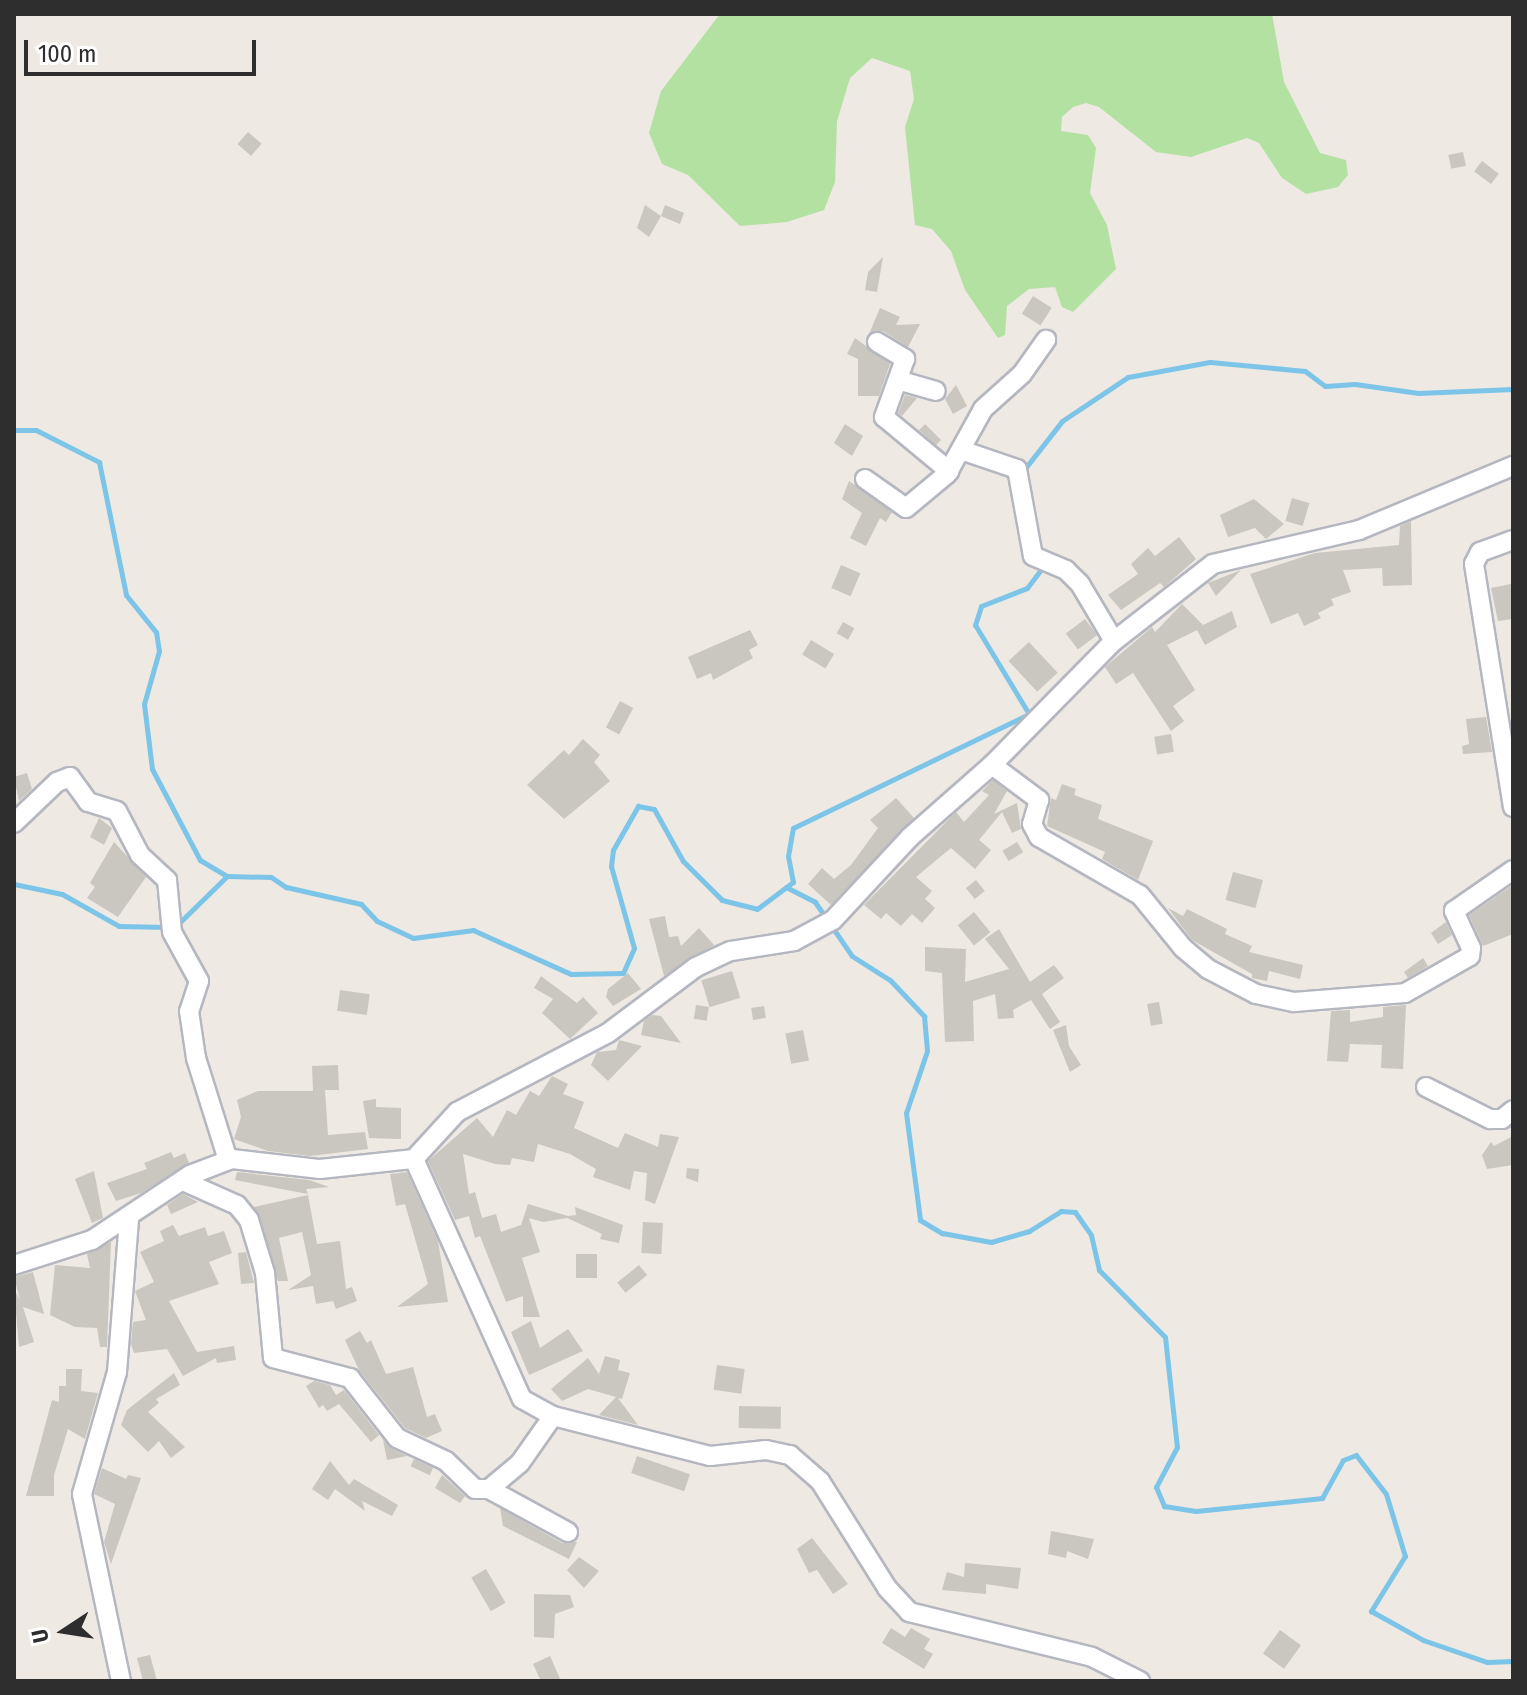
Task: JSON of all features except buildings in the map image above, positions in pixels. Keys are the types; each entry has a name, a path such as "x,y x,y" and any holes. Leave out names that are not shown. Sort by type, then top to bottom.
{"street":[{"path":"865,479 905,508 949,471 983,409 1022,374 1046,340"},
{"path":"877,342 904,357 901,381 883,415 949,471"},
{"path":"901,381 936,391"},
{"path":"961,450 1017,469 1036,559 1066,570 1080,584 1114,641"},
{"path":"14,1265 92,1240 129,1219 183,1181 228,1160 320,1169 414,1159 457,1112 523,1073 600,1039 709,959 812,934 833,920 910,837 992,765 1114,641 1221,560 1359,530 1513,466"},
{"path":"1513,540 1480,552 1474,564 1506,734 1513,807"},
{"path":"992,765 1039,800 1032,824 1039,837 1140,895 1183,948 1208,969 1256,994 1294,1002 1405,993 1470,956 1471,948 1454,911 1513,870"},
{"path":"14,823 57,782 70,777 88,802 117,811 140,855 167,880 172,932 199,981 189,1011 196,1058 228,1160"},
{"path":"1426,1087 1490,1119 1502,1119 1513,1110"},
{"path":"414,1159 516,1394 553,1416 710,1456 766,1450 790,1455 820,1481 887,1588 909,1612 1092,1657 1140,1681"},
{"path":"183,1181 237,1205 249,1220 265,1273 273,1358 350,1378 397,1438 446,1461 475,1489 489,1489 568,1532"},
{"path":"121,1681 82,1494 117,1372 129,1219"},
{"path":"489,1489 520,1463 553,1416"}],"green space":[{"path":"720,14 1272,14 1284,82 1320,153 1346,160 1348,175 1338,187 1306,194 1282,178 1259,143 1247,138 1191,157 1156,152 1099,107 1086,103 1073,107 1062,117 1061,131 1088,135 1096,148 1090,193 1107,225 1116,269 1073,312 1062,307 1055,287 1029,289 1007,306 1005,335 998,338 965,290 951,251 932,229 915,225 905,127 914,99 910,71 872,58 850,78 837,121 835,182 824,210 787,222 740,226 688,175 662,164 649,133 661,91"}],"waterway":[{"path":"1023,471 1062,421 1128,377 1210,362 1305,371 1325,386 1355,384 1418,393 1513,389"},
{"path":"14,430 36,430 99,462 126,595 156,632 159,651 144,704 152,769 200,860 227,876 271,877 286,887 361,904 377,921 413,938 473,930 571,974 623,973 634,948 611,866 613,850 638,806 654,809 683,861 722,900 757,909 793,882 788,856 793,828 1029,714 975,625 981,606 1027,588 1043,567"},
{"path":"177,925 227,876"},
{"path":"14,884 62,894 119,926 167,927"},
{"path":"786,887 815,902 852,956 890,980 924,1016 927,1051 906,1113 920,1220 942,1233 991,1242 1029,1231 1061,1211 1075,1212 1091,1235 1099,1270 1165,1337 1177,1447 1156,1487 1164,1506 1196,1511 1322,1498 1343,1460 1356,1455 1386,1494 1405,1556 1371,1611 1423,1640 1487,1662 1513,1661"}]}
